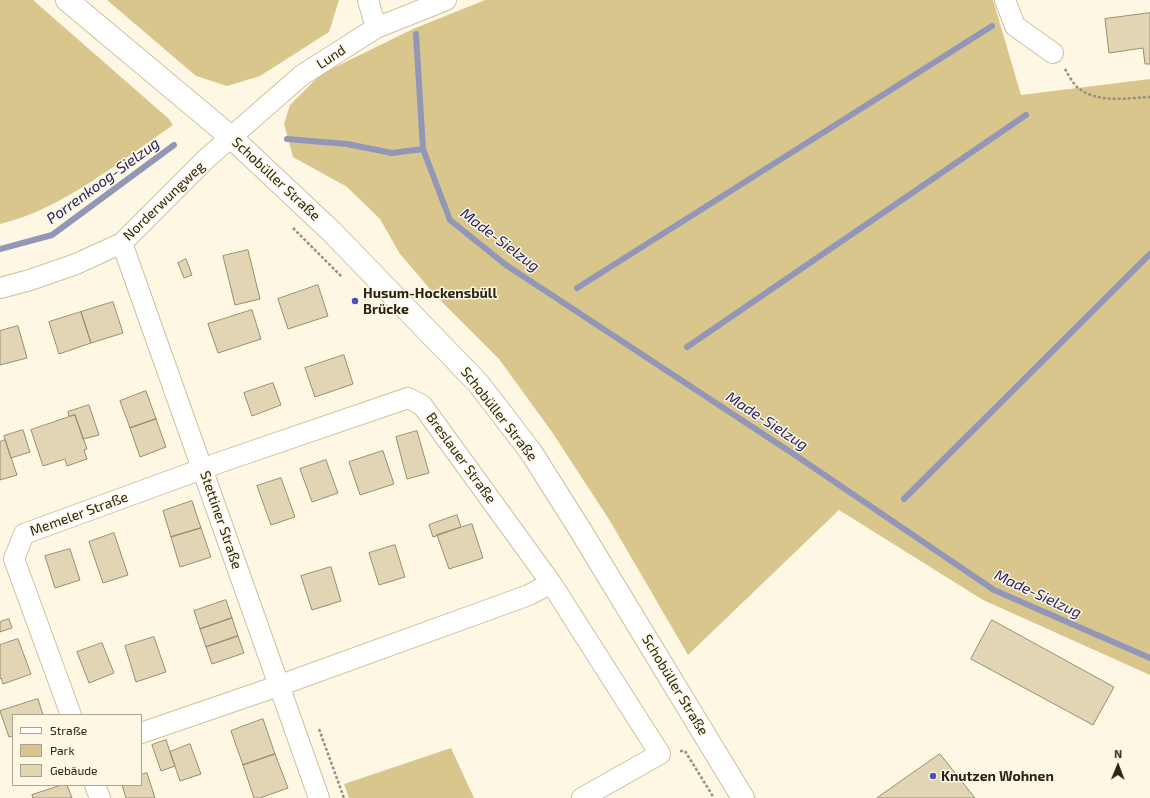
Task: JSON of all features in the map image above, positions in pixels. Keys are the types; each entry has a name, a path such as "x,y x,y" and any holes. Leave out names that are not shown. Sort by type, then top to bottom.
{"main road":[{"name":"Schobüller Straße","path":"67,0 232,138 332,232 483,390 531,452 743,798"}],"street":[{"path":"368,0 376,28"},
{"name":"Lund","path":"232,138 302,76 376,28 446,0"},
{"path":"1005,0 1015,26 1053,53"},
{"name":"Norderwungweg","path":"0,288 30,280 76,264 122,243 206,159 232,138"},
{"name":"Stettiner Straße","path":"122,243 319,798"},
{"name":"Breslauer Straße","path":"203,469 408,398 422,405 551,583 660,754"},
{"name":"Memeler Straße","path":"71,714 14,559 24,534 203,469"},
{"path":"142,733 278,686 529,595 551,583"},
{"path":"582,798 660,754"},
{"path":"96,786 100,798"}],"path":[{"path":"1053,53 1077,86 1097,97 1121,99 1150,97"},
{"path":"292,228 343,277"},
{"path":"660,754 685,751 714,798"}],"green space":[{"path":"0,0 33,0 169,119 173,125 112,168 68,196 23,217 0,224"},
{"path":"107,0 339,0 329,32 260,76 227,86 196,76"},
{"path":"485,0 993,0 1021,95 1150,79 1150,675 983,600 839,510 688,655 610,521 552,432 499,359 436,296 400,254 380,219 347,187 293,157 284,124 290,105 321,74 413,29"},
{"path":"451,748 474,798 349,798 344,784"}],"building":[{"path":"1150,13 1150,64 1145,64 1143,48 1109,53 1105,19"},
{"path":"248,250 260,299 235,305 223,256"},
{"path":"186,259 192,275 184,278 178,263"},
{"path":"318,285 328,316 288,329 278,299"},
{"path":"113,302 123,333 91,343 81,312"},
{"path":"252,310 261,339 218,353 208,324"},
{"path":"81,312 91,343 59,354 49,322"},
{"path":"18,326 27,358 0,365 0,331"},
{"path":"344,355 353,384 315,397 305,368"},
{"path":"273,383 281,405 252,416 244,393"},
{"path":"146,391 156,419 130,428 120,401"},
{"path":"89,405 99,435 83,439 75,415 69,416 68,412"},
{"path":"75,415 87,449 84,450 87,459 67,466 65,459 43,466 31,430"},
{"path":"156,419 166,447 140,457 130,428"},
{"path":"23,430 30,452 11,458 4,436"},
{"path":"417,431 429,473 407,479 396,437"},
{"path":"5,440 17,475 0,480 0,442"},
{"path":"383,451 394,484 360,495 349,462"},
{"path":"326,460 338,493 312,502 300,469"},
{"path":"281,478 295,517 271,525 257,486"},
{"path":"192,501 201,528 171,537 163,511"},
{"path":"457,515 461,527 433,537 429,525"},
{"path":"472,524 483,558 449,569 437,535"},
{"path":"201,528 211,557 180,567 171,537"},
{"path":"114,533 128,575 103,583 89,542"},
{"path":"395,545 405,577 379,585 369,553"},
{"path":"70,549 80,580 55,588 45,556"},
{"path":"331,567 341,601 312,610 301,576"},
{"path":"226,600 232,618 200,629 194,611"},
{"path":"232,618 238,636 206,647 200,629"},
{"path":"9,619 12,628 0,632 0,622"},
{"path":"992,620 1114,687 1093,725 971,659"},
{"path":"238,636 244,653 212,664 206,647"},
{"path":"154,637 166,672 136,682 125,646"},
{"path":"18,639 31,674 3,684 1,678 0,679 0,645"},
{"path":"102,643 114,673 89,683 77,652"},
{"path":"38,699 43,714 12,714 12,736 9,737 0,711"},
{"path":"263,719 275,754 243,765 231,731"},
{"path":"166,740 175,766 161,771 152,745"},
{"path":"190,744 201,774 180,781 170,752"},
{"path":"275,754 288,788 260,798 254,798 243,765"},
{"name":"Knutzen Wohnen","path":"940,754 975,798 877,798"},
{"path":"147,773 155,798 126,798 122,786 142,786 142,775"},
{"path":"59,786 67,786 72,798 33,798 32,795"}],"waterway":[{"path":"577,288 992,26"},
{"name":"Made-Sielzug","path":"416,34 423,149 450,220 506,265 798,457 994,590 1150,658"},
{"path":"687,347 1026,115"},
{"name":"Porrenkoog-Sielzug","path":"287,139 347,144 392,153 423,149"},
{"name":"Porrenkoog-Sielzug","path":"0,249 52,235 174,145"},
{"path":"904,499 1150,254"}],"place":[{"name":"Husum-Hockensbüll Brücke","path":"355,301"},
{"name":"Knutzen Wohnen","path":"933,776"}]}
